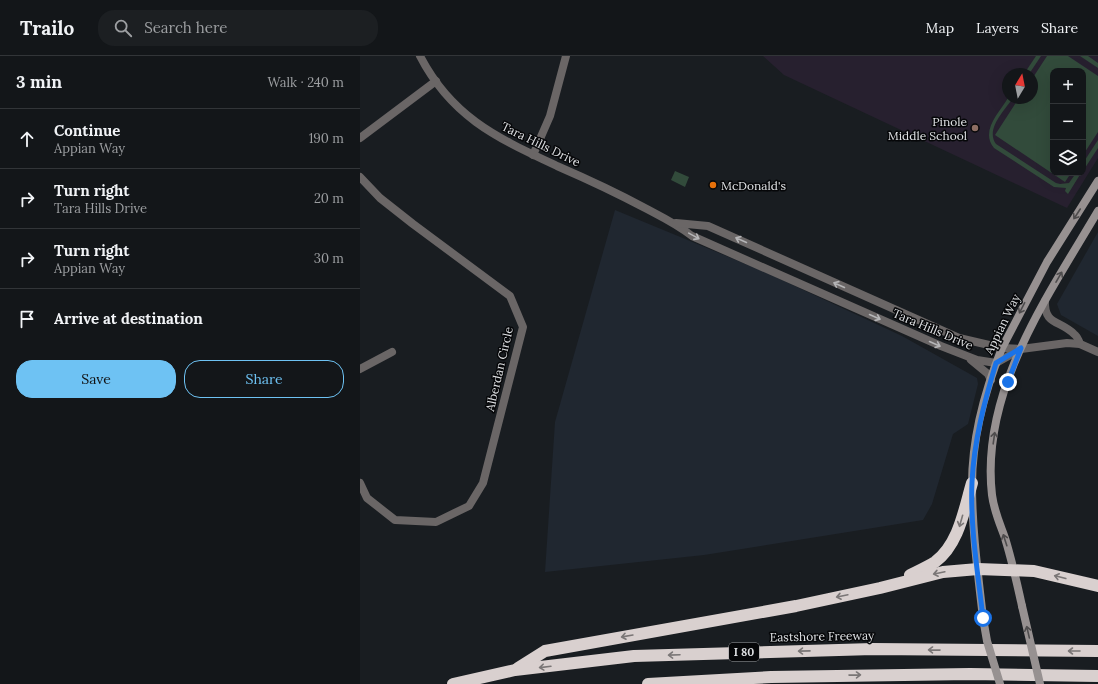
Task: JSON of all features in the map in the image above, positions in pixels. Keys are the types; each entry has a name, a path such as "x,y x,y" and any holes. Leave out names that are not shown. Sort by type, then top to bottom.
{"highway":[{"path":"880,588 907,577 935,562 948,549 958,530 972,483"},
{"path":"515,670 545,651 796,606 880,588 943,572 978,569 1014,569 1034,571 1098,586"},
{"name":"Eastshore Freeway","path":"453,684 515,670 634,656 873,649 1098,651"},
{"name":"I 80","path":"648,684 771,676 970,674 1098,676"},
{"path":"1064,684 1098,680"}],"main road":[{"name":"Appian Way","path":"1000,684 987,641 983,618 973,522 972,483 974,450 991,380 1002,348 1048,262 1098,181"},
{"path":"1040,684 1014,569 995,512 992,489 991,458 996,419 1021,348 1045,301 1098,211"}],"street":[{"name":"Tara Hills Drive","path":"420,56 436,82 458,108 497,137 623,196 676,223 692,236 962,354 977,360 996,363"},
{"path":"533,155 550,116 566,56"},
{"path":"360,138 436,82"},
{"name":"Alberdan Circle","path":"360,177 380,198 412,224 510,296 523,327 483,483 469,506 436,522 395,520 367,498 360,482"},
{"name":"Tara Hills Drive","path":"676,223 708,226 946,333 1002,348 1021,348 1067,343 1080,344"},
{"path":"1045,301 1045,311 1048,318 1073,332 1080,344 1098,352"},
{"path":"996,363 1021,348"},
{"path":"360,369 392,352"},
{"path":"962,354 980,366 988,374 991,380"}],"shaded area":[{"name":"Pinole Middle School","path":"763,56 1098,56 1098,158 1067,208 784,75"},
{"path":"615,210 765,272 902,336 977,378 978,384 968,424 953,434 932,504 923,520 704,555 545,572 555,422"},
{"path":"1098,232 1098,336 1061,315 1057,304"}],"green space":[{"path":"1036,56 1041,56 1033,68 1028,68"},
{"path":"1047,56 1068,56 1086,68 1050,68 1050,172 995,135 1015,104 1038,104 1038,70"},
{"path":"1080,56 1088,56 1098,63 1098,68"},
{"path":"1086,68 1098,76 1098,132 1086,150"},
{"path":"1004,104 1008,104 994,126 993,138 996,144 1056,183 1069,183 1074,176 1079,176 1068,194 1065,191 1066,188 1054,187 994,148 990,142 989,135 992,122"},
{"path":"1098,140 1098,148 1086,166 1086,158"},
{"path":"675,171 689,177 685,187 671,180"},
{"path":"1056,176 1069,176 1065,182"}],"place":[{"name":"Pinole Middle School","path":"975,128"},
{"name":"McDonald's","path":"713,185"}],"route":[{"path":"983,618 973,522 972,483 974,450 996,363 1021,348 1008,382"}]}
